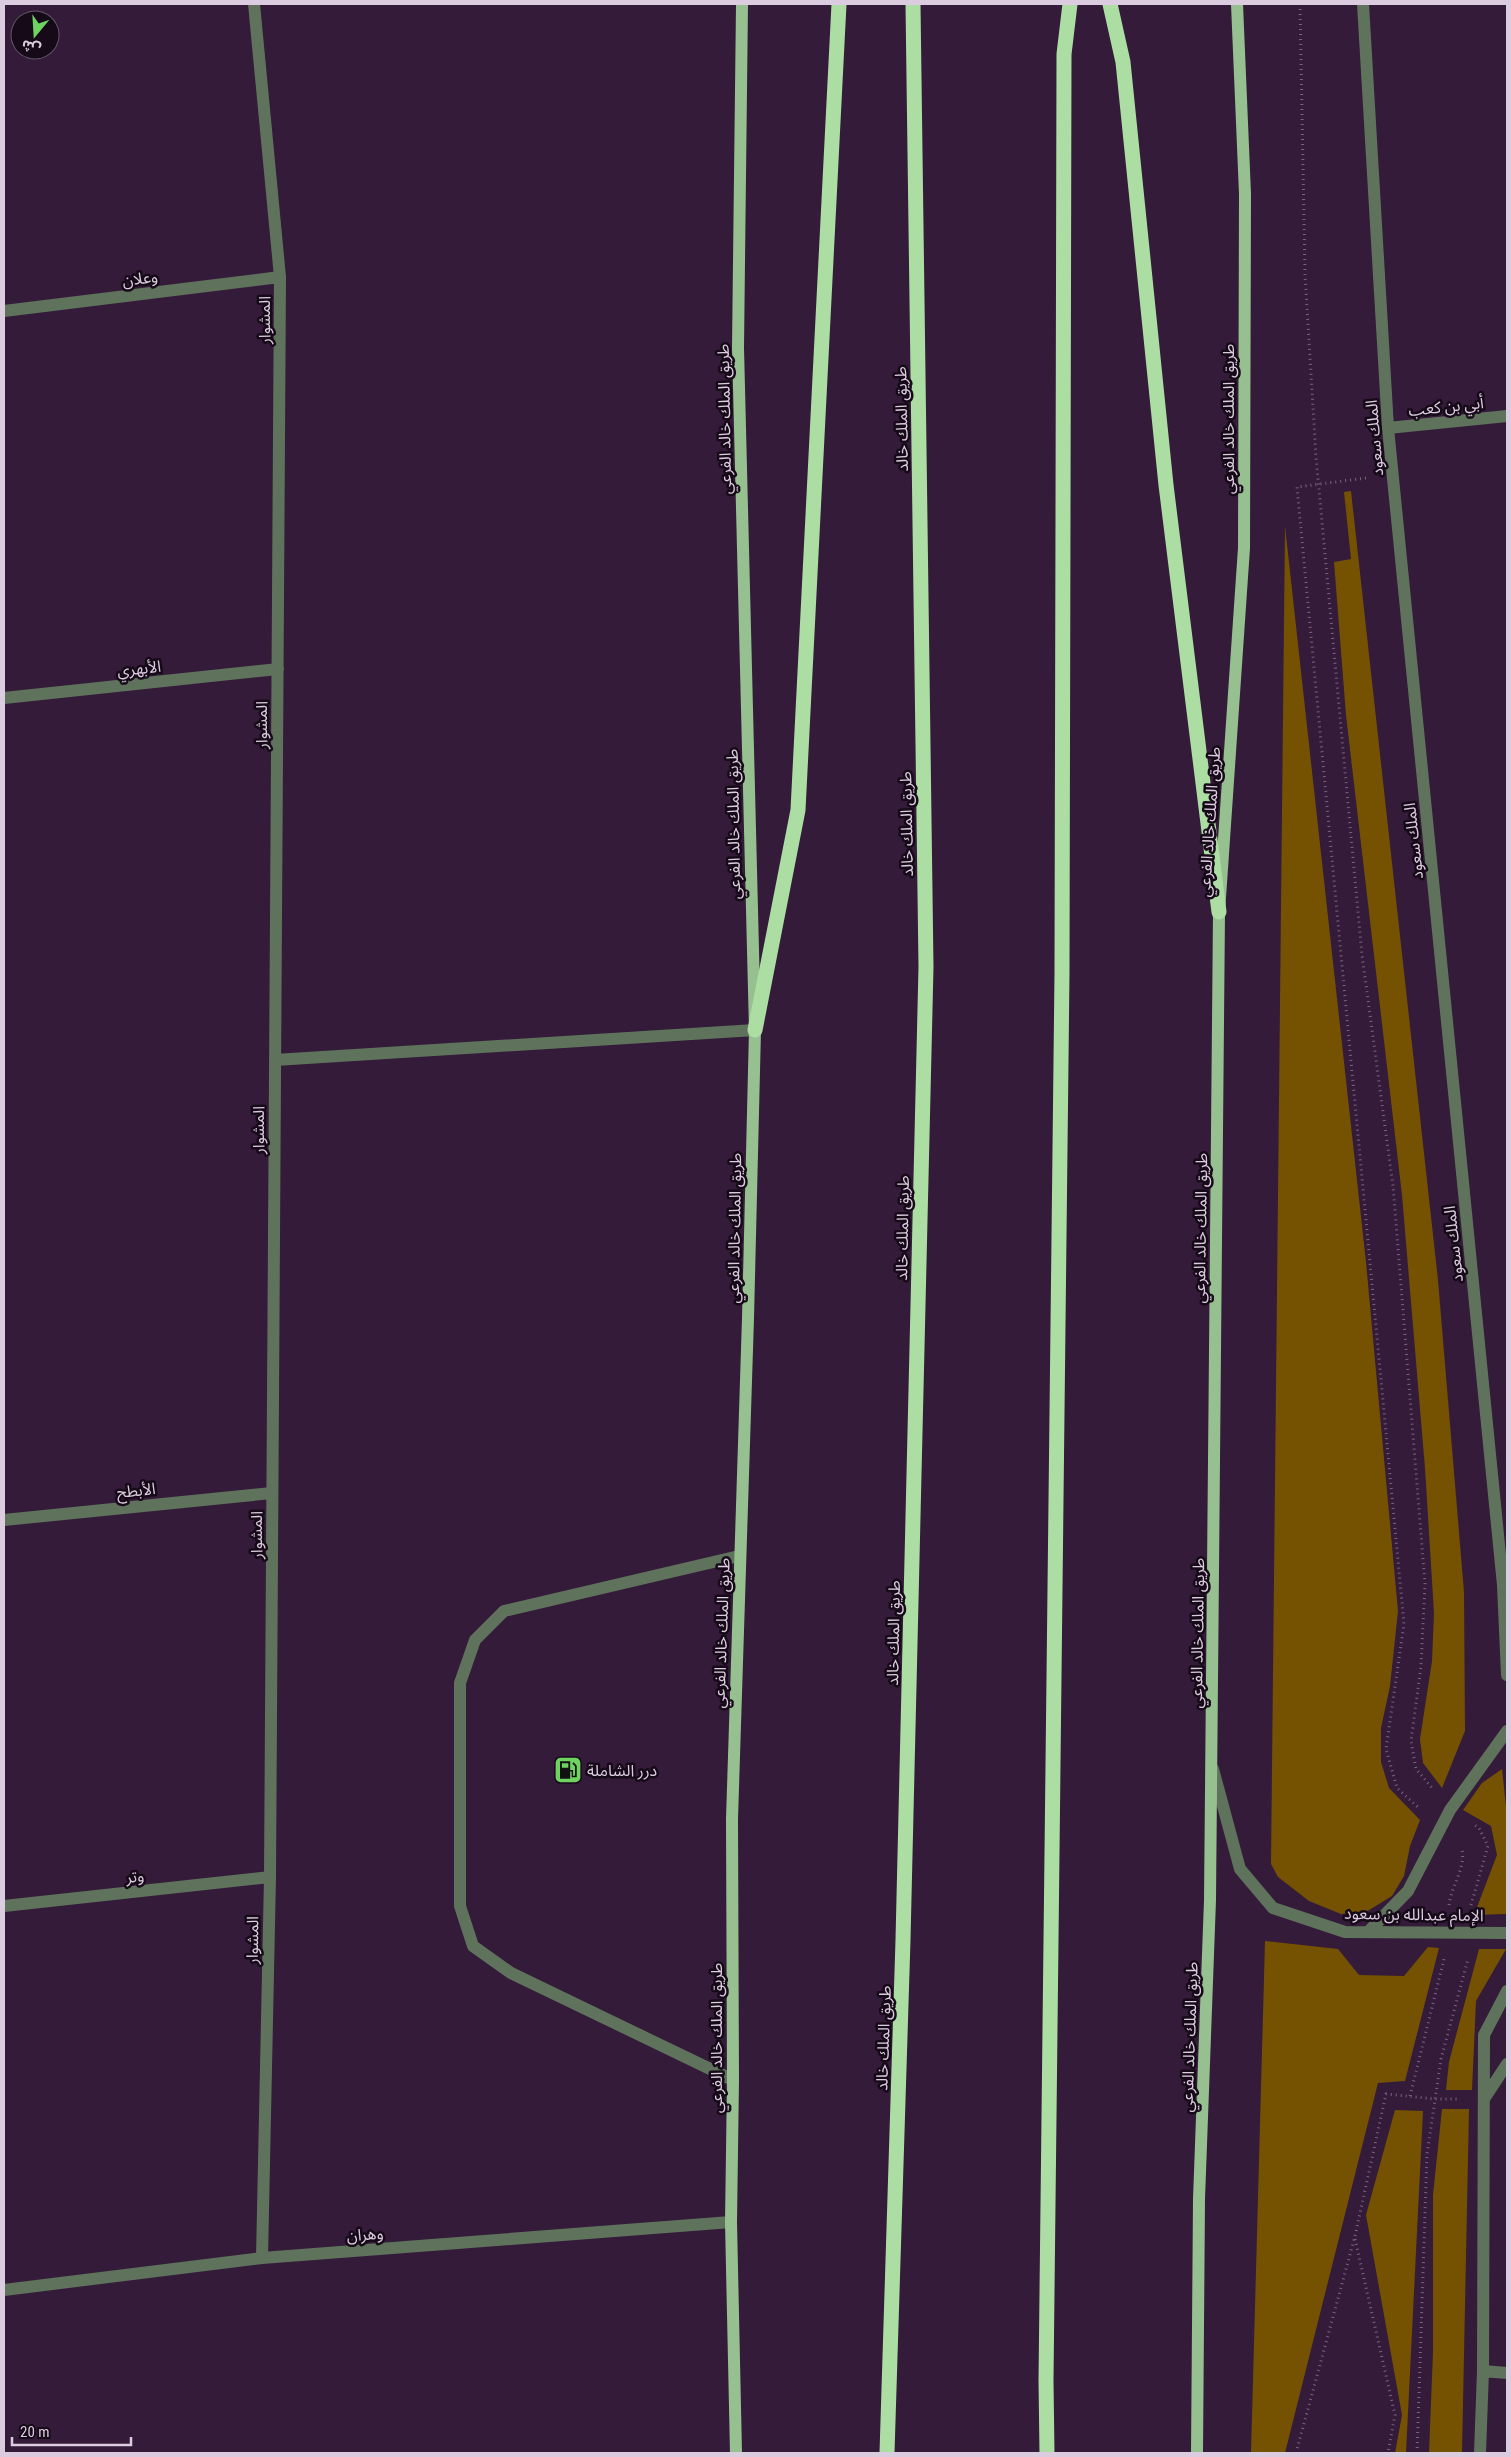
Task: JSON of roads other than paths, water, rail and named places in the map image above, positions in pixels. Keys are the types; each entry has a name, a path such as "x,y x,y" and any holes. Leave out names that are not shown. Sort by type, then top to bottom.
{"highway":[{"path":"754,1030 798,810 839,4"},
{"name":"طريق الملك خالد","path":"887,2453 903,1950 926,967 913,4"},
{"path":"1048,2453 1046,2381 1062,973 1064,54 1070,4"},
{"path":"1110,4 1123,62 1166,486 1220,912"}],"main road":[{"name":"طريق الملك خالد الفرعي","path":"736,2453 731,2222 733,2080 732,1820 748,1318 754,1030 738,348 742,4"},
{"name":"طريق الملك خالد الفرعي","path":"1197,2453 1199,2199 1207,1998 1212,1764 1220,912 1244,548 1245,194 1237,4"}],"street":[{"name":"المشوار","path":"254,4 280,277 270,1877 262,2258"},
{"name":"الملك سعود","path":"1363,4 1388,428 1505,1585 1507,1674"},
{"name":"وعلان","path":"4,311 280,277"},
{"name":"أبي بن كعب","path":"1388,428 1507,416"},
{"name":"الأبهري","path":"4,698 278,669"},
{"path":"275,1060 754,1030"},
{"name":"الأبطح","path":"4,1520 272,1492"},
{"path":"733,2080 511,1972 473,1946 460,1906 460,1683 476,1640 504,1611 739,1556"},
{"path":"1368,1932 1408,1891 1450,1810 1507,1731"},
{"name":"الإمام عبدالله بن سعود","path":"1212,1764 1240,1869 1273,1908 1345,1932 1507,1933"},
{"name":"وتر","path":"4,1906 270,1877"},
{"path":"1480,2453 1483,2371 1484,2035 1507,1991"},
{"path":"1484,2098 1507,2064"},
{"name":"وهران","path":"4,2290 262,2258 731,2222"},
{"path":"1483,2371 1507,2373"}],"place":[{"name":"درر الشاملة","path":"568,1770"}]}
